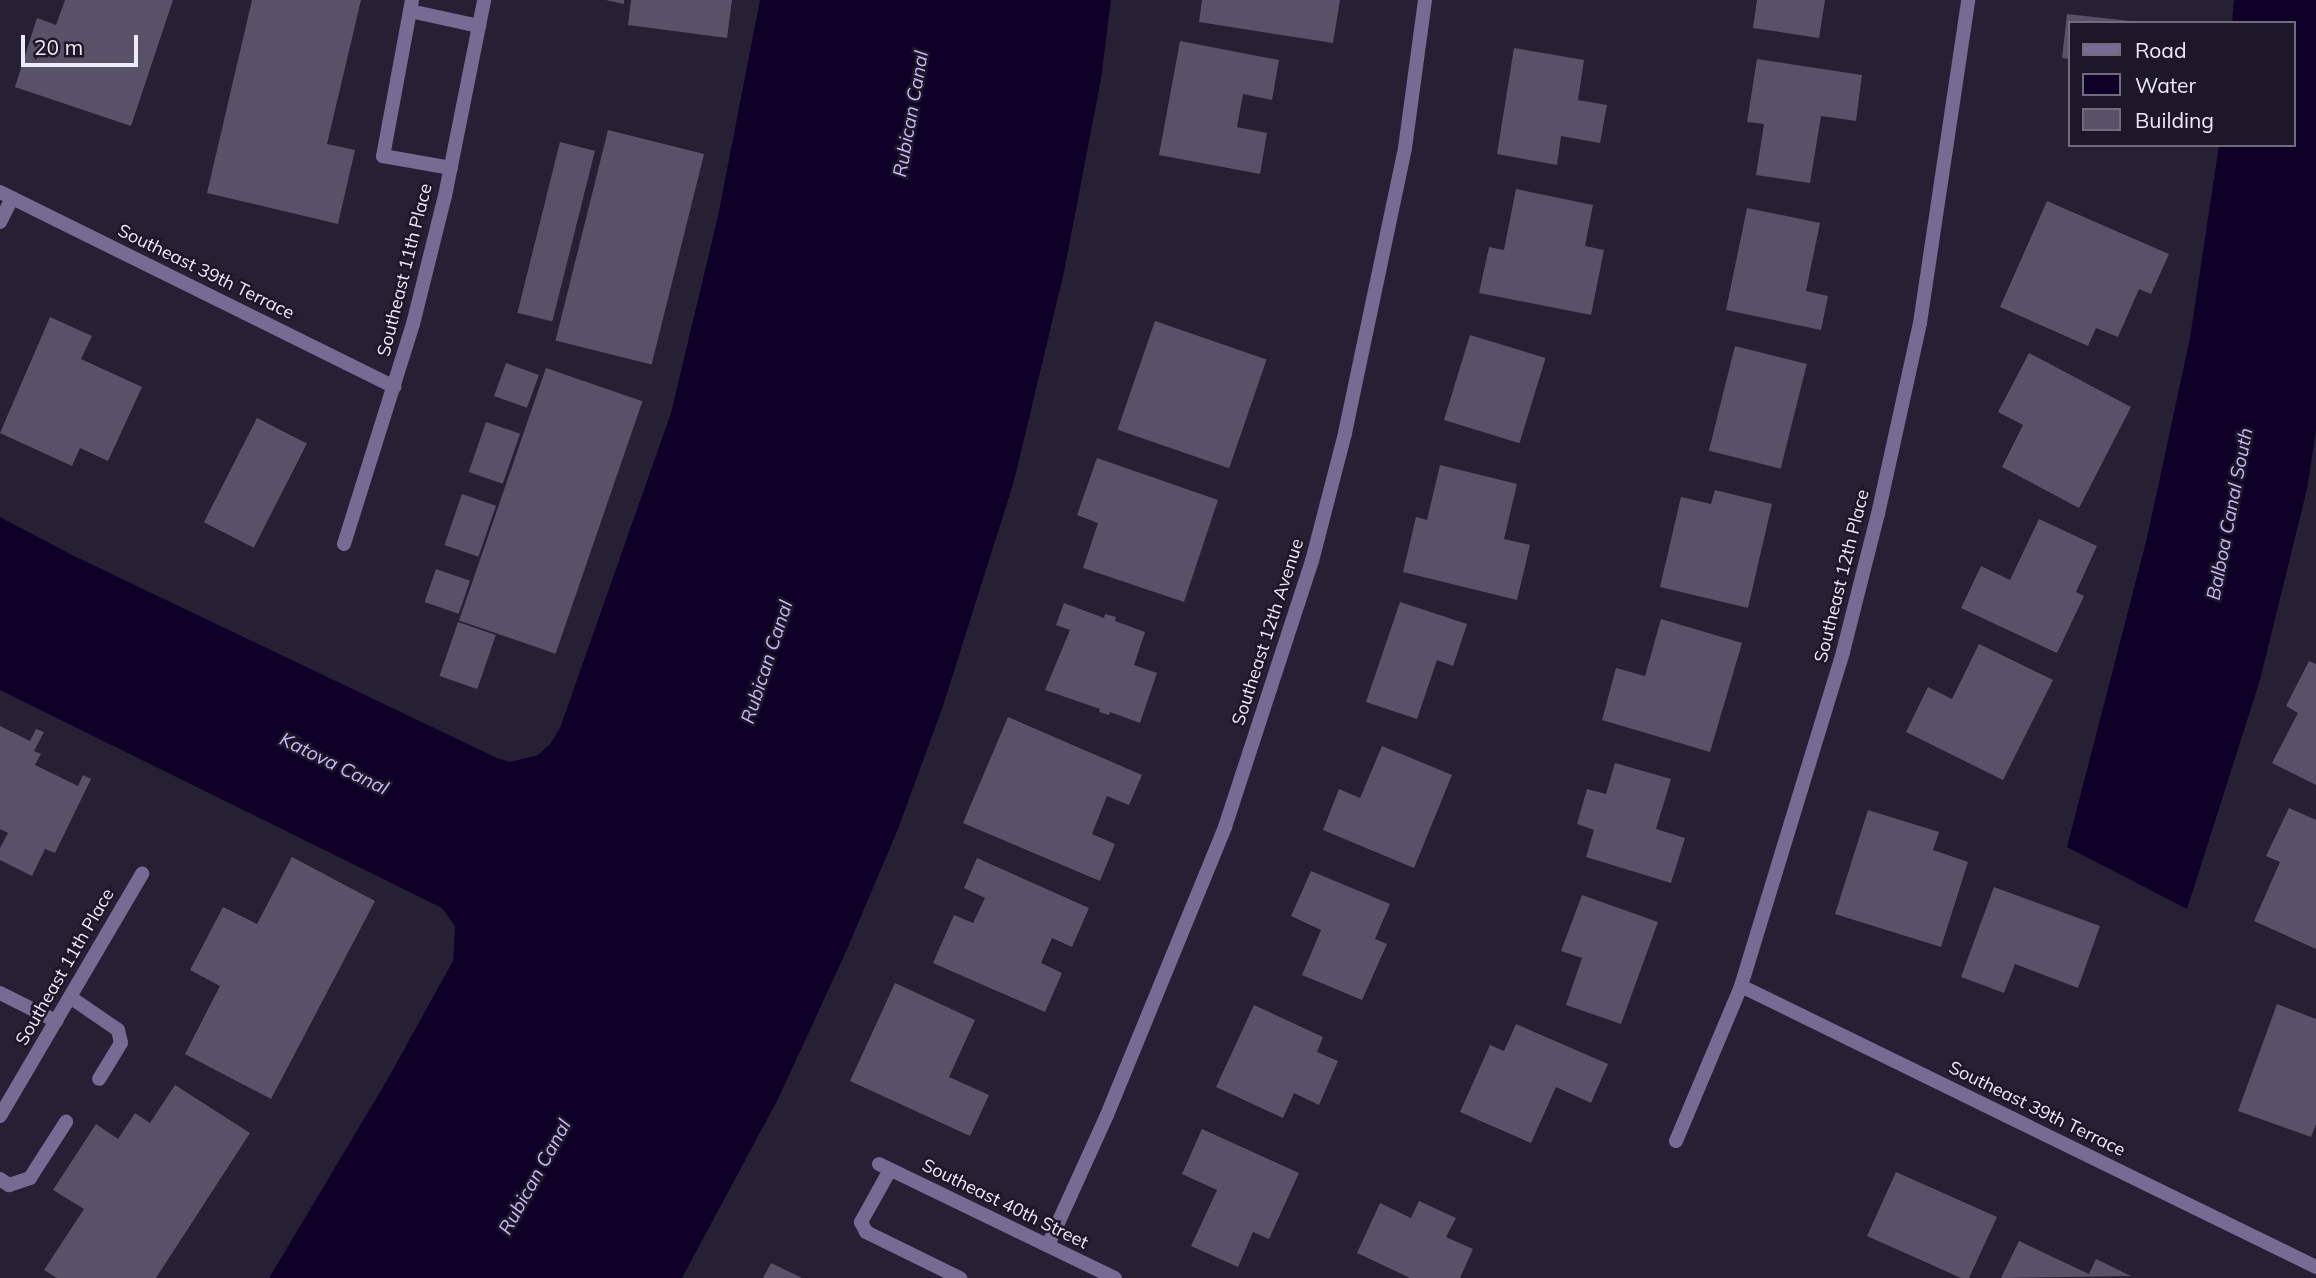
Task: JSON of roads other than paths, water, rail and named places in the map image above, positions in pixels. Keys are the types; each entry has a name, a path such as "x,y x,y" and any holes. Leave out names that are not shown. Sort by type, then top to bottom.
{"street":[{"name":"Southeast 11th Place","path":"344,544 394,387 451,169 484,0"},
{"name":"Southeast 12th Avenue","path":"1048,1245 1107,1115 1225,827 1312,561 1345,433 1405,149 1424,0"},
{"name":"Southeast 12th Place","path":"1676,1141 1741,986 1843,652 1881,501 1920,323 1968,0"},
{"path":"451,169 383,156 411,6 479,26"},
{"path":"0,222 6,195"},
{"name":"Southeast 39th Terrace","path":"6,195 394,387"},
{"name":"Southeast 11th Place","path":"0,1116 142,874"},
{"name":"Southeast 39th Terrace","path":"1741,986 2316,1267"},
{"path":"0,993 57,1021"},
{"path":"70,998 118,1030 121,1043 99,1079"},
{"path":"0,1179 9,1185 30,1178 66,1122"},
{"name":"Southeast 40th Street","path":"960,1278 866,1232 861,1222 884,1167 1112,1277"}],"water":[{"path":"760,0 1111,0 1101,79 1064,272 1014,481 943,706 898,829 844,956 778,1099 682,1278 269,1278 386,1082 453,961 455,926 442,908 0,690 0,517 72,555 497,758 510,762 538,755 551,743 560,728 671,413 718,216"},
{"name":"Balboa Canal South","path":"2234,0 2316,0 2316,430 2307,489 2260,680 2187,909 2067,847 2147,538 2190,338 2219,147 2295,147 2295,21 2232,21"}],"water label":[{"name":"Rubican Canal","path":"911,114"},
{"name":"Rubican Canal","path":"767,662"},
{"name":"Katova Canal","path":"334,764"},
{"name":"Rubican Canal","path":"535,1177"}]}
